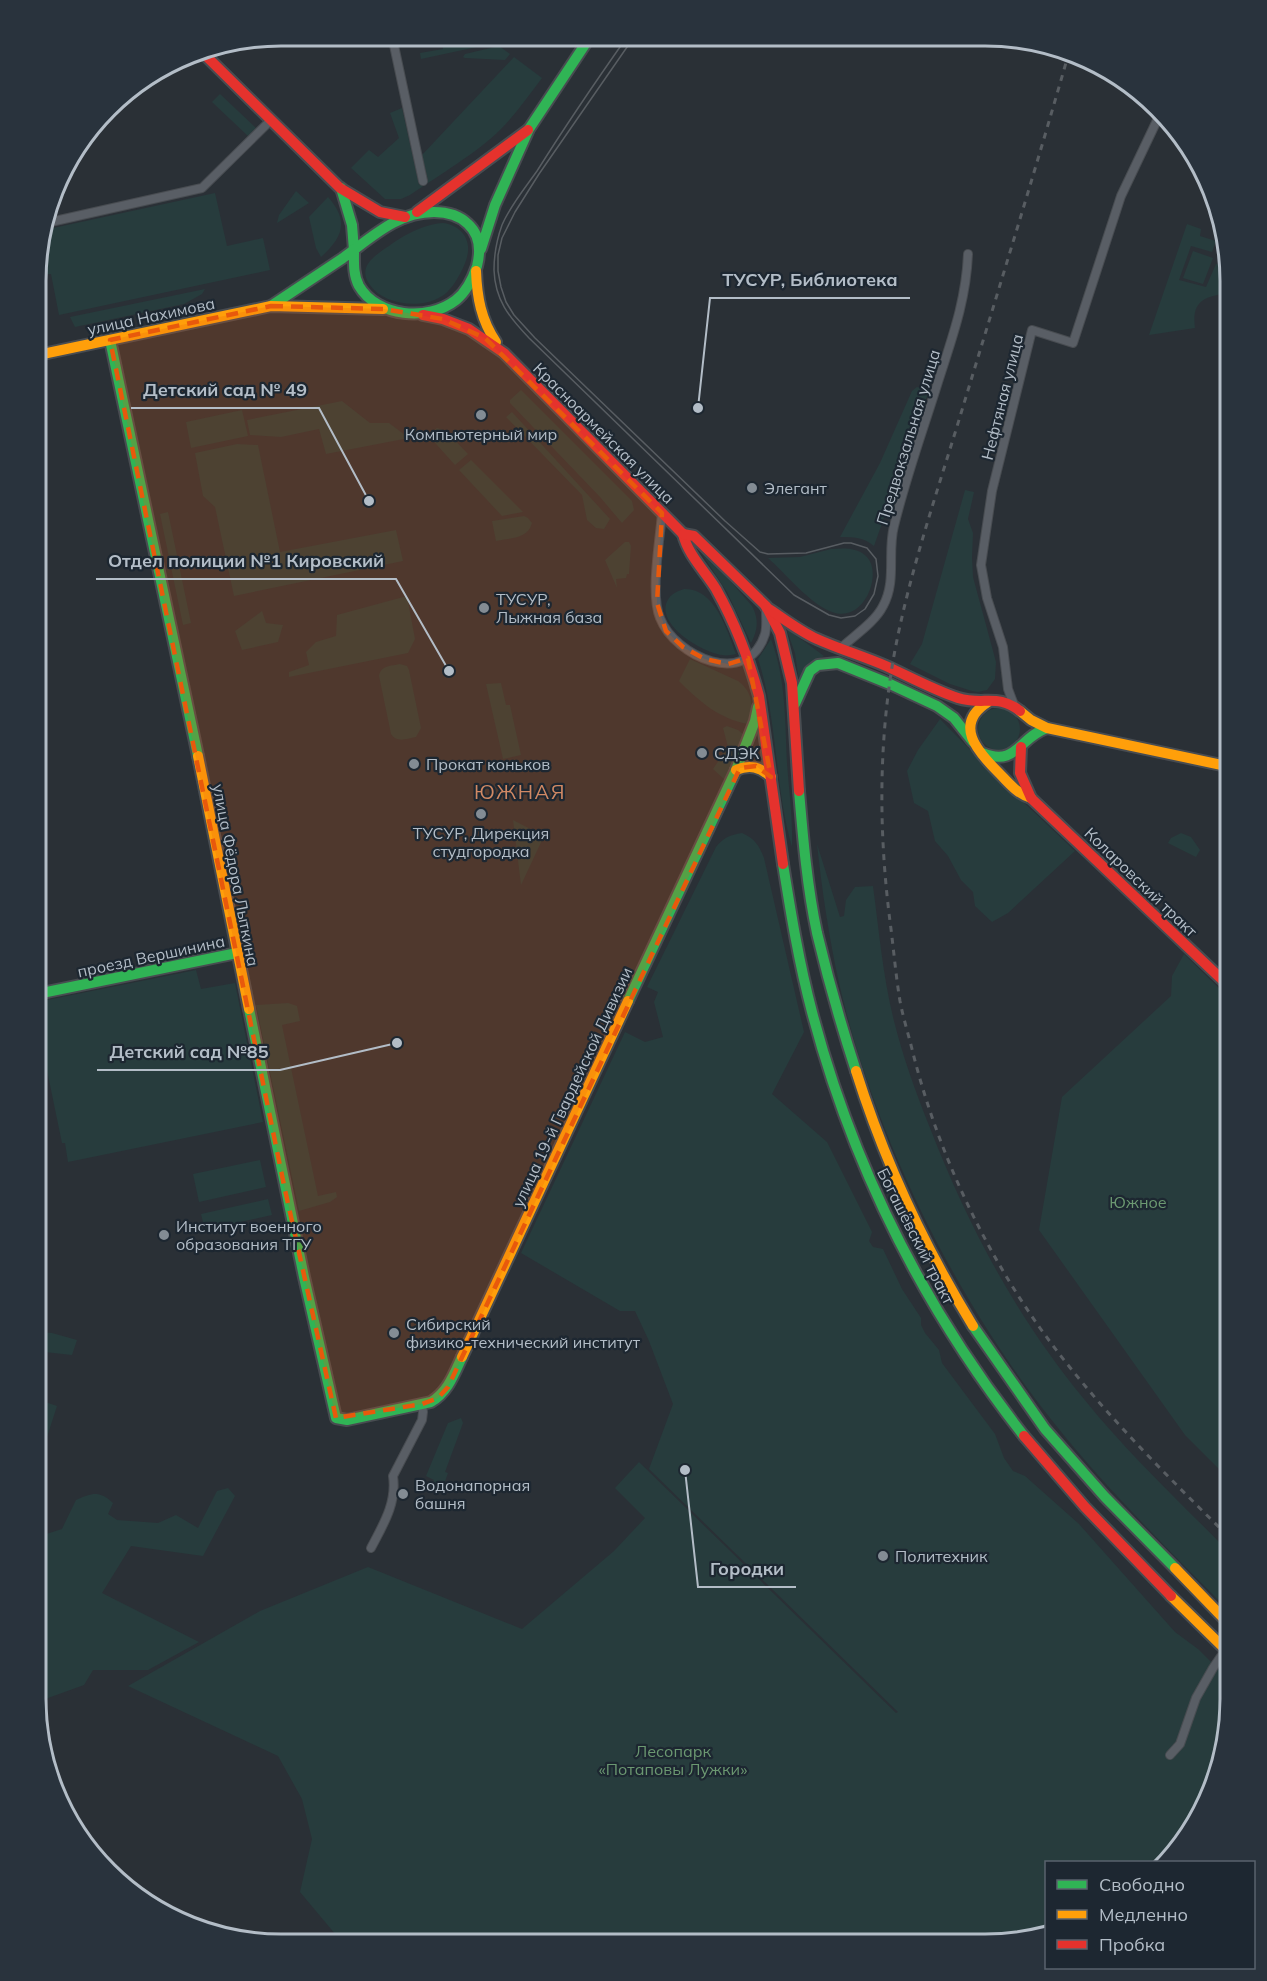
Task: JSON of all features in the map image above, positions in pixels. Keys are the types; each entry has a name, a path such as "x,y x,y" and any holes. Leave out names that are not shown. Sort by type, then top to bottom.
{"main road":[{"path":"340,188 352,225 355,275 368,299 384,309 410,313 446,306 462,292 476,269 495,205 529,129 584,46"},
{"path":"209,58 340,188 380,212 410,215 444,212 454,215 464,220 476,233 480,253"},
{"path":"354,250 379,231 410,215 529,129"},
{"name":"улица Нахимова","path":"271,306 354,250"},
{"name":"Красноармейская улица","path":"476,269 477,294 484,323 504,353"},
{"name":"улица Нахимова","path":"46,353 271,306 384,309"},
{"name":"Красноармейская улица","path":"410,313 443,319 469,329 504,353 683,534"},
{"name":"улица Фёдора Лыткина","path":"110,340 285,1190 334,1415"},
{"path":"683,534 694,536 766,606 801,631 958,699 1005,701 1014,705 1031,720 1047,728 1220,765"},
{"name":"Богашёвский тракт","path":"683,534 685,545 710,579 748,658 759,700 793,921 815,1027 855,1146 892,1229 953,1338 1005,1412 1056,1475 1089,1511 1220,1644"},
{"name":"Богашёвский тракт","path":"766,606 780,633 792,683 804,853 817,932 860,1085 893,1174 950,1288 1004,1372 1045,1428 1105,1497 1220,1615"},
{"name":"Коларовский тракт","path":"795,704 810,671 818,665 838,663 890,684 947,712 1021,795 1030,798 1220,978"},
{"name":"улица 19-й Гвардейской Дивизии","path":"334,1415 347,1420 422,1404 444,1394 453,1380 736,770 755,721 759,700"},
{"path":"992,701 977,710 970,721 970,734 976,746 990,757 997,758 1012,754 1035,732 1047,728"},
{"path":"1023,714 1027,727 1020,773 1030,798"},
{"path":"736,770 756,766 771,777"},
{"name":"проезд Вершинина","path":"46,992 237,953"}],"street":[{"path":"394,46 423,181"},
{"path":"55,221 202,188 272,120"},
{"name":"Нефтяная улица","path":"1014,705 1007,682 1003,647 987,598 981,565 992,491 1032,330 1073,343 1121,196 1157,121"},
{"name":"Предвокзальная улица","path":"842,648 877,615 888,592 892,533 910,469 958,322 967,278 968,254"},
{"path":"662,513 656,584 659,616 666,631 683,647 705,659 728,664 738,663 755,652 766,632 766,606"},
{"path":"992,701 1007,682"},
{"path":"371,1548 392,1503 393,1476 422,1420 422,1404"},
{"path":"1170,1755 1180,1744 1196,1698 1213,1668 1220,1661"}],"highlighted area":[{"path":"271,306 384,309 443,319 485,338 662,513 657,603 666,631 683,647 705,659 728,664 748,658 771,777 756,766 740,768 448,1387 438,1398 422,1404 336,1418 285,1190 110,340"}],"green space":[{"path":"442,46 481,46 421,59 420,53 443,49"},
{"path":"499,46 510,54 505,60 463,57 465,54"},
{"path":"514,57 542,78 501,129 457,164 401,199 385,199 351,168 369,150 378,157 399,138 390,113 402,108 419,185 428,180 422,155"},
{"path":"220,94 256,128 248,136 212,102"},
{"path":"296,191 309,203 277,223 279,215"},
{"path":"215,193 227,246 263,238 270,270 59,315 51,274 46,274 53,228"},
{"path":"328,197 339,214 341,229 334,243 321,257 316,248 309,217"},
{"path":"443,223 460,230 468,246 464,266 447,292 437,299 416,304 385,298 376,292 365,275 372,258 407,234 429,225"},
{"path":"1187,224 1201,229 1200,236 1216,241 1212,252 1191,246 1179,280 1206,287 1216,264 1220,265 1220,295 1208,298 1198,305 1194,318 1195,328 1149,335"},
{"path":"1193,251 1213,258 1203,284 1183,278"},
{"path":"205,289 202,294 184,304 75,327 70,317"},
{"path":"917,387 926,389 927,396 874,546 858,538 840,537 880,463 912,391"},
{"path":"521,390 632,501 634,510 622,523 510,403 510,400"},
{"path":"342,401 370,423 389,423 409,438 326,454 319,429 281,437 250,435 247,420"},
{"path":"242,410 248,436 191,448 186,422"},
{"path":"512,412 610,519 604,529 596,528 587,520 582,495 506,417"},
{"path":"437,428 446,431 468,454 455,465 428,435"},
{"path":"237,444 258,445 280,552 396,530 403,561 234,596 215,507 203,496 195,453"},
{"path":"471,460 523,512 502,516 459,470"},
{"path":"965,490 974,492 968,519 973,533 973,577 996,662 995,679 987,690 978,692 950,684 910,664 922,644"},
{"path":"168,512 191,623 183,625 160,514"},
{"path":"524,516 532,523 527,532 518,537 496,541 492,521"},
{"path":"625,542 629,542 631,546 629,574 626,578 616,579 617,588 605,560"},
{"path":"845,548 859,551 867,557 873,574 868,595 853,611 843,614 832,612 815,602 768,558 800,557"},
{"path":"700,551 717,566 752,606 757,624 751,643 727,592"},
{"path":"684,589 704,595 712,603 724,623 736,654 724,655 704,649 684,637 669,621 666,604 673,594"},
{"path":"407,596 415,639 408,653 289,677 289,672 309,665 306,652 316,642 336,636 337,615"},
{"path":"262,611 266,623 283,625 278,642 242,650 235,631"},
{"path":"786,628 824,656 810,665 799,681 795,653"},
{"path":"771,639 780,669 784,700 792,847 782,800 769,705 758,659"},
{"path":"690,659 738,681 747,690 751,700 748,724 719,713 702,702 679,681"},
{"path":"400,664 407,666 409,670 421,728 416,737 402,740 396,739 391,734 379,676 384,668"},
{"path":"501,683 506,705 510,705 521,755 503,759 486,684"},
{"path":"999,708 1014,714 1020,729 1014,744 999,750 984,744 978,729 984,714"},
{"path":"940,719 1075,851 1008,913 992,922 975,906 973,892 961,880 948,856 935,841 928,811 914,803 907,771 918,750"},
{"path":"727,726 738,730 745,736 728,777 724,779 713,769 728,747 723,728"},
{"path":"513,820 544,836 521,885"},
{"name":"Лесопарк «Потаповы Лужки»","path":"742,833 750,838 756,843 764,858 804,1032 772,1094 827,1142 872,1232 869,1241 873,1247 883,1249 902,1289 921,1318 921,1325 925,1333 939,1350 942,1363 995,1434 1004,1458 1013,1471 1025,1476 1079,1524 1175,1632 1198,1649 1220,1671 1220,1715 1216,1746 1203,1790 1181,1830 1157,1861 1045,1861 1045,1926 1032,1930 1001,1934 335,1934 300,1892 312,1839 302,1799 278,1756 128,1686 260,1611 368,1567 522,1629 614,1551 645,1518 615,1488 639,1462 896,1713 898,1712 649,1469 673,1404 635,1311 620,1311 521,1253 625,1032 645,1042 663,1037 654,1002 658,992 647,987 716,847 727,837"},
{"path":"1181,833 1191,837 1200,850 1196,857 1168,843 1171,838"},
{"path":"817,844 840,917 844,916 846,900 855,887 873,886 887,988 906,1061 945,1165 996,1270 1059,1368 1101,1420 1220,1543 1220,1602 1118,1497 1054,1423 1018,1375 952,1271 897,1157 854,1041 839,983"},
{"name":"Южное","path":"1184,954 1220,989 1220,1470 1185,1435 1039,1230 1062,1097 1171,996 1172,976"},
{"path":"196,970 201,989 235,983 263,1122 68,1162 46,1066 46,1000"},
{"path":"288,1003 297,1006 300,1021 282,1025 318,1196 336,1192 337,1197 330,1202 299,1211 256,1005"},
{"path":"260,1160 266,1187 199,1202 193,1174"},
{"path":"268,1199 272,1215 205,1230 201,1214"},
{"path":"46,1333 77,1340 72,1355 46,1352"},
{"path":"46,1402 57,1406 46,1440"},
{"path":"461,1418 463,1423 445,1472 448,1473 441,1493 431,1489 434,1480 426,1476 448,1423"},
{"path":"228,1488 235,1496 203,1556 131,1546 102,1593 199,1642 148,1670 93,1670 84,1685 46,1699 46,1534 62,1529 76,1500 95,1494 104,1496 113,1503 108,1514 117,1520 158,1523 176,1515 198,1528 217,1491"}],"tram line":[{"path":"621,46 505,218 497,241 494,264 495,281 500,299 509,315 529,338 794,595 829,615 841,618 855,616 865,609 874,594 878,576 876,559 867,548 844,543 806,553 768,554 760,552 535,338 514,315 506,302 498,271 498,255 502,238 539,174 628,46"}],"railway":[{"path":"1066,61 924,535 899,629 888,694 883,761 882,828 887,895 900,1001 922,1086 947,1158 980,1229 998,1263 1061,1357 1155,1463 1220,1528"}],"traffic: fast":[{"path":"481,249 495,205 529,129 584,46"},
{"path":"341,188 352,225 354,250"},
{"path":"271,306 374,235 408,216 434,212 456,216 472,228 479,249 475,271 460,297 445,307 418,313 390,310 367,296 359,286 356,277 354,250"},
{"path":"110,340 198,756"},
{"path":"795,704 810,671 818,665 838,663 937,706 954,718 973,742"},
{"path":"736,770 758,707"},
{"path":"982,753 994,756 1010,754 1047,728"},
{"path":"628,1001 736,770"},
{"path":"799,791 808,880 817,933 856,1071"},
{"path":"783,864 799,957 812,1012 848,1126 871,1181 924,1287 988,1388 1024,1436"},
{"path":"46,992 237,953"},
{"path":"249,1009 304,1277 336,1418 347,1420 431,1402 446,1388 462,1357"},
{"path":"973,1326 1045,1429 1105,1497 1175,1568"}],"traffic: slow":[{"path":"476,271 481,308 496,342"},
{"path":"46,353 271,306 383,309"},
{"path":"988,702 972,719 970,728 976,746 1009,784 1021,794 1031,798"},
{"path":"1020,711 1047,728 1220,765"},
{"path":"198,756 249,1009"},
{"path":"736,770 746,767 755,768 771,777"},
{"path":"462,1357 628,1001"},
{"path":"856,1071 892,1170 938,1265 973,1326"},
{"path":"1175,1568 1220,1615"},
{"path":"1171,1596 1220,1644"}],"traffic: jam":[{"path":"208,58 340,188 380,212 405,217"},
{"path":"417,212 528,130"},
{"path":"423,315 443,319 469,329 504,353 683,534"},
{"path":"683,534 685,542 716,589 729,615 755,682 759,696 783,864"},
{"path":"683,534 694,536 766,606 780,633 792,683 799,791"},
{"path":"766,607 810,636 886,666 940,691 967,700 1005,702 1020,711"},
{"path":"1021,747 1020,773 1031,798 1220,978"},
{"path":"1024,1436 1085,1507 1171,1596"}],"place":[{"name":"ТУСУР, Библиотека","path":"698,408"},
{"name":"Компьютерный мир","path":"481,415"},
{"name":"Элегант","path":"752,488"},
{"name":"Детский сад № 49","path":"369,501"},
{"name":"ТУСУР, Лыжная база","path":"484,608"},
{"name":"Отдел полиции №1 Кировский","path":"449,671"},
{"name":"СДЭК","path":"702,753"},
{"name":"Прокат коньков","path":"414,764"},
{"name":"ТУСУР, Дирекция студгородка","path":"481,814"},
{"name":"Детский сад №85","path":"397,1043"},
{"name":"Институт военного образования ТГУ","path":"164,1235"},
{"name":"Сибирский физико-технический институт","path":"394,1333"},
{"name":"Городки","path":"685,1470"},
{"name":"Водонапорная башня","path":"403,1494"},
{"name":"Политехник","path":"883,1556"}],"district":[{"name":"ЮЖНАЯ","path":"520,792"}]}
